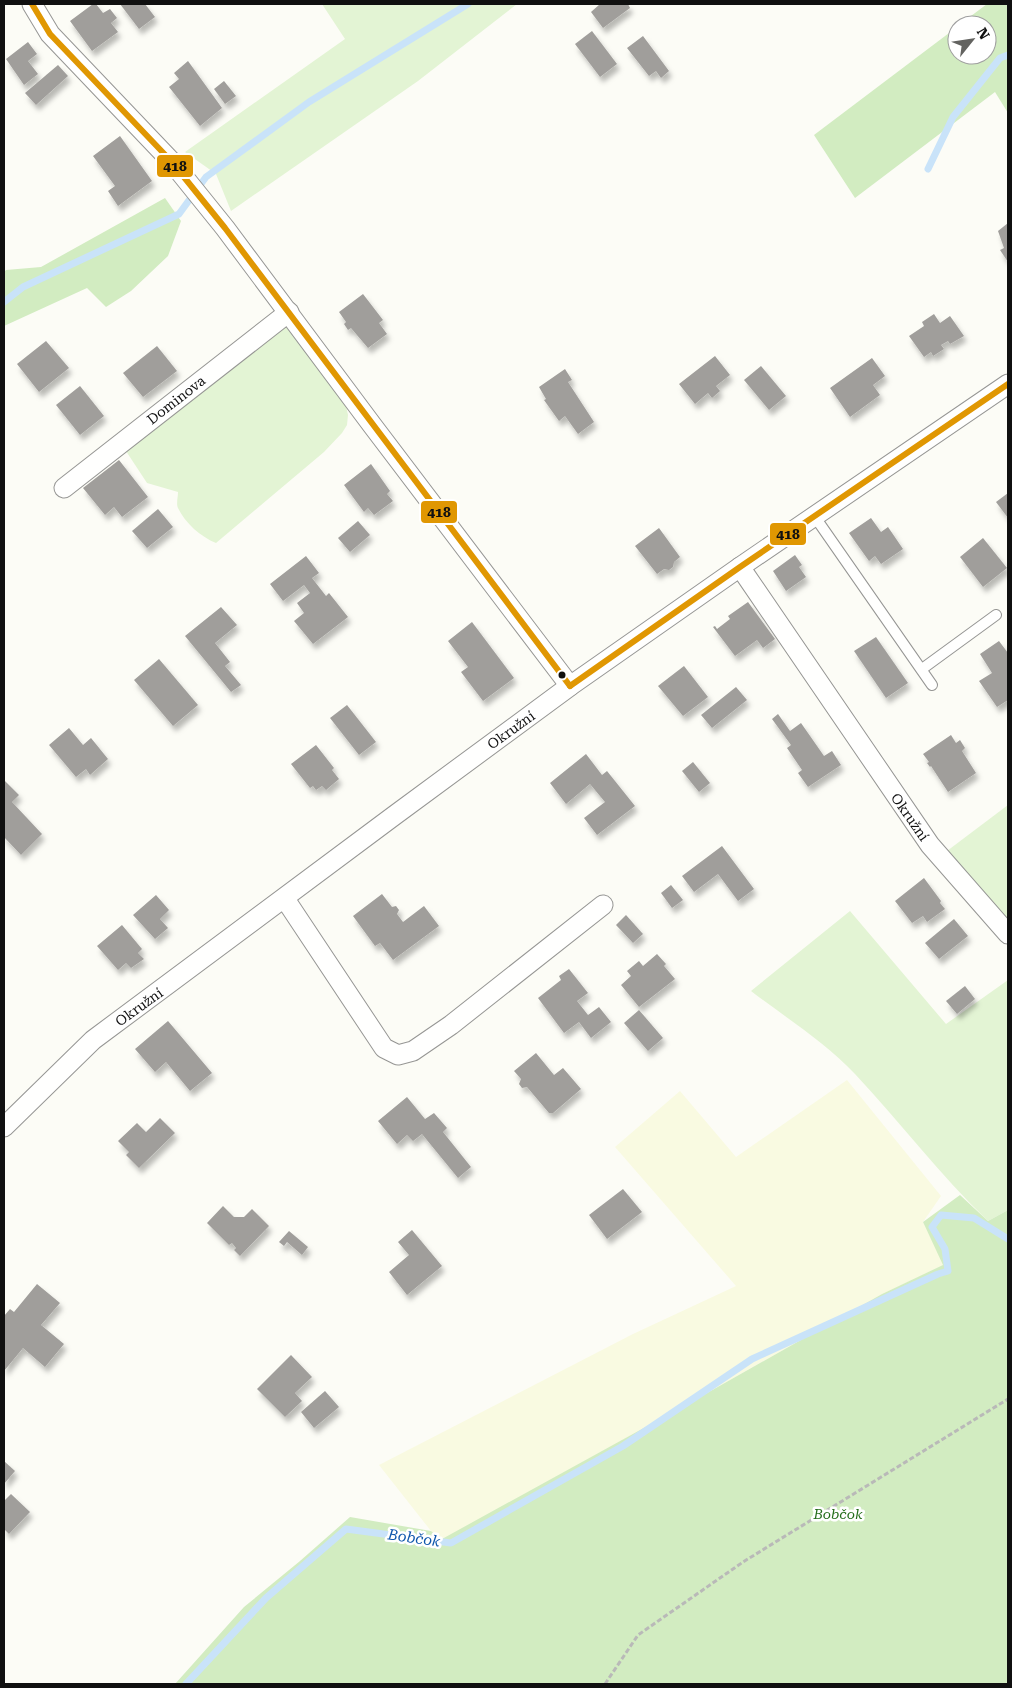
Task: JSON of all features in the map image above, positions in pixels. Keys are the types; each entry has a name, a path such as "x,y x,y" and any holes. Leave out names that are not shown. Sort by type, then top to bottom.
{"street":[{"path":"32,4 50,34 171,161 225,228 570,686"},
{"name":"Dominova","path":"64,488 289,312"},
{"name":"Okružní","path":"4,1127 93,1040 285,899 395,815 570,686 740,566 815,517 1008,384"},
{"name":"Okružní","path":"740,566 930,845 1008,934"},
{"path":"285,899 384,1048 398,1055 413,1051 451,1026 603,905"}],"lane":[{"path":"815,517 932,685"},
{"path":"922,670 996,615"}],"path":[{"path":"605,1684 638,1635 743,1562 1008,1399"}],"green space":[{"path":"322,4 517,4 418,81 231,211 216,174 185,152 345,39"},
{"path":"987,4 1008,4 1008,113 995,92 855,198 814,135 947,35 947,65 997,65 997,15 972,15"},
{"path":"165,198 181,221 168,256 131,291 106,307 87,288 4,326 4,272 6,270 41,267"},
{"path":"284,325 297,339 346,406 348,415 347,425 324,452 216,543 199,533 181,514 177,506 178,492 147,483 122,445"},
{"path":"1008,805 1008,926 947,851"},
{"path":"850,911 946,1024 1008,980 1008,1210 988,1221 953,1185 872,1092 843,1062 751,991"},
{"path":"847,1080 941,1196 923,1222 944,1265 882,1294 442,1540 431,1531 379,1465 633,1334 736,1286 615,1147 680,1091 736,1157"},
{"name":"Bobčok","path":"960,1195 988,1221 1008,1210 1008,1684 175,1684 244,1607 350,1517 431,1531 442,1539 882,1294 943,1265 923,1222"}],"building":[{"path":"93,4 96,4 103,13 110,9 117,18 111,23 118,32 92,51 70,21"},
{"path":"120,4 145,4 155,17 139,29"},
{"path":"600,4 628,4 630,8 603,28 591,12"},
{"path":"592,31 617,64 600,77 575,44"},
{"path":"643,36 669,71 661,78 656,71 649,76 627,48"},
{"path":"28,42 37,54 28,61 38,74 24,85 6,59"},
{"path":"188,61 222,108 200,126 169,87 179,79 174,73"},
{"path":"58,65 68,76 36,105 25,93"},
{"path":"224,81 236,96 225,104 214,89"},
{"path":"120,136 152,181 118,206 108,191 115,186 93,156"},
{"path":"1008,223 1008,262 1000,250 1004,248 998,231"},
{"path":"363,294 383,320 379,323 387,334 368,348 351,328 348,330 344,324 346,322 339,312"},
{"path":"934,314 940,323 950,316 964,336 950,344 948,341 941,345 944,349 933,356 931,352 924,357 909,336 924,326 922,322"},
{"path":"46,341 69,368 39,392 17,364"},
{"path":"157,346 177,371 143,397 123,373"},
{"path":"715,356 730,375 716,386 720,391 712,398 708,393 695,404 679,384"},
{"path":"872,358 885,376 873,385 880,395 850,417 830,388"},
{"path":"761,366 786,396 769,410 744,380"},
{"path":"565,369 572,380 568,382 594,422 578,434 565,416 559,421 544,400 546,399 539,387"},
{"path":"80,386 104,416 80,435 56,405"},
{"path":"119,460 148,497 122,517 114,507 105,515 83,488"},
{"path":"371,464 390,491 387,494 393,501 374,515 368,508 364,512 344,485"},
{"path":"1008,493 1008,518 996,502"},
{"path":"158,509 173,527 147,548 132,531"},
{"path":"871,518 881,532 888,527 903,549 881,564 875,556 869,561 849,533"},
{"path":"358,521 370,535 350,552 338,538"},
{"path":"659,528 680,557 669,570 664,569 657,574 635,546"},
{"path":"983,538 1007,568 983,587 960,557"},
{"path":"795,555 802,565 799,567 806,577 786,591 773,571"},
{"path":"306,556 319,573 312,578 326,596 329,593 348,617 313,644 294,621 304,613 297,603 310,593 304,585 283,601 270,584"},
{"path":"748,602 775,639 763,648 757,640 735,656 713,627 715,626 717,629 730,619 728,616"},
{"path":"221,607 237,625 215,643 230,662 225,666 241,685 231,692 185,636"},
{"path":"472,622 514,678 483,701 461,672 468,667 448,641"},
{"path":"876,637 908,683 886,698 854,651"},
{"path":"999,641 1008,653 1008,700 997,707 979,681 992,673 980,654"},
{"path":"159,659 198,705 173,726 134,680"},
{"path":"684,666 708,697 683,716 658,686"},
{"path":"736,687 747,700 712,728 701,715"},
{"path":"347,705 376,742 359,755 330,718"},
{"path":"778,714 790,731 801,723 824,756 832,751 841,765 808,787 798,773 802,770 787,748 791,745 772,719"},
{"path":"69,728 83,745 91,738 108,759 90,775 86,769 76,777 49,745"},
{"path":"951,735 956,743 960,740 965,748 962,751 976,773 948,792 927,763 929,762 923,754"},
{"path":"316,745 334,768 332,770 339,779 326,790 322,786 316,790 313,786 310,788 291,764"},
{"path":"586,754 602,775 607,771 635,806 597,835 584,818 605,802 590,784 566,804 550,783"},
{"path":"693,762 710,783 699,792 682,771"},
{"path":"4,780 19,795 12,802 42,834 21,855 4,837"},
{"path":"722,846 754,889 738,901 718,874 694,892 682,876"},
{"path":"924,878 945,909 927,922 923,916 912,923 895,901"},
{"path":"671,885 683,900 672,908 661,893"},
{"path":"382,894 392,907 396,906 399,910 397,914 403,922 424,906 439,926 393,960 380,943 375,946 353,916"},
{"path":"156,895 169,910 160,919 168,928 155,939 133,915"},
{"path":"626,915 643,934 633,943 616,925"},
{"path":"954,919 968,936 939,959 925,943"},
{"path":"122,925 142,949 138,953 144,959 131,968 126,963 118,970 97,946"},
{"path":"657,954 675,979 639,1007 621,985 631,976 627,971 639,961 643,966"},
{"path":"569,969 588,993 577,1001 588,1015 599,1007 611,1022 591,1038 579,1022 564,1033 538,998 561,980 559,976"},
{"path":"965,986 975,999 957,1014 946,1001"},
{"path":"639,1010 663,1038 648,1051 624,1023"},
{"path":"168,1021 212,1073 190,1091 166,1062 155,1072 135,1049"},
{"path":"536,1053 554,1075 563,1068 581,1089 553,1113 549,1113 527,1087 522,1088 519,1084 521,1079 514,1071"},
{"path":"407,1097 425,1119 434,1113 447,1128 443,1132 471,1167 458,1178 422,1134 413,1141 407,1135 397,1144 378,1121"},
{"path":"160,1118 175,1133 139,1168 126,1155 129,1152 118,1141 137,1123 146,1132"},
{"path":"623,1189 642,1212 607,1239 589,1215"},
{"path":"223,1206 234,1217 244,1217 252,1209 269,1226 240,1256 234,1250 236,1248 232,1243 229,1245 207,1223"},
{"path":"412,1230 442,1266 407,1295 389,1272 409,1255 398,1242"},
{"path":"289,1231 308,1247 302,1255 287,1242 284,1246 279,1242"},
{"path":"37,1284 60,1303 41,1325 64,1344 45,1367 23,1348 4,1371 4,1316 10,1309 14,1312"},
{"path":"291,1355 312,1377 295,1393 302,1401 285,1417 257,1389"},
{"path":"325,1391 339,1407 314,1428 301,1412"},
{"path":"4,1461 15,1471 4,1484"},
{"path":"11,1494 30,1512 9,1534 4,1529 4,1501"}],"waterway":[{"path":"4,302 23,287 179,214 206,177 309,102 468,4"},
{"path":"928,169 953,117 1000,58 1008,55"},
{"name":"Bobčok","path":"186,1684 266,1598 346,1529 451,1543 623,1446 752,1359 948,1271 945,1249 932,1227 941,1215 974,1218 1008,1239"}],"transit line":[{"name":"418","path":"32,4 50,34 171,161 225,228 570,686"},
{"name":"418","path":"570,686 1008,384"}]}
